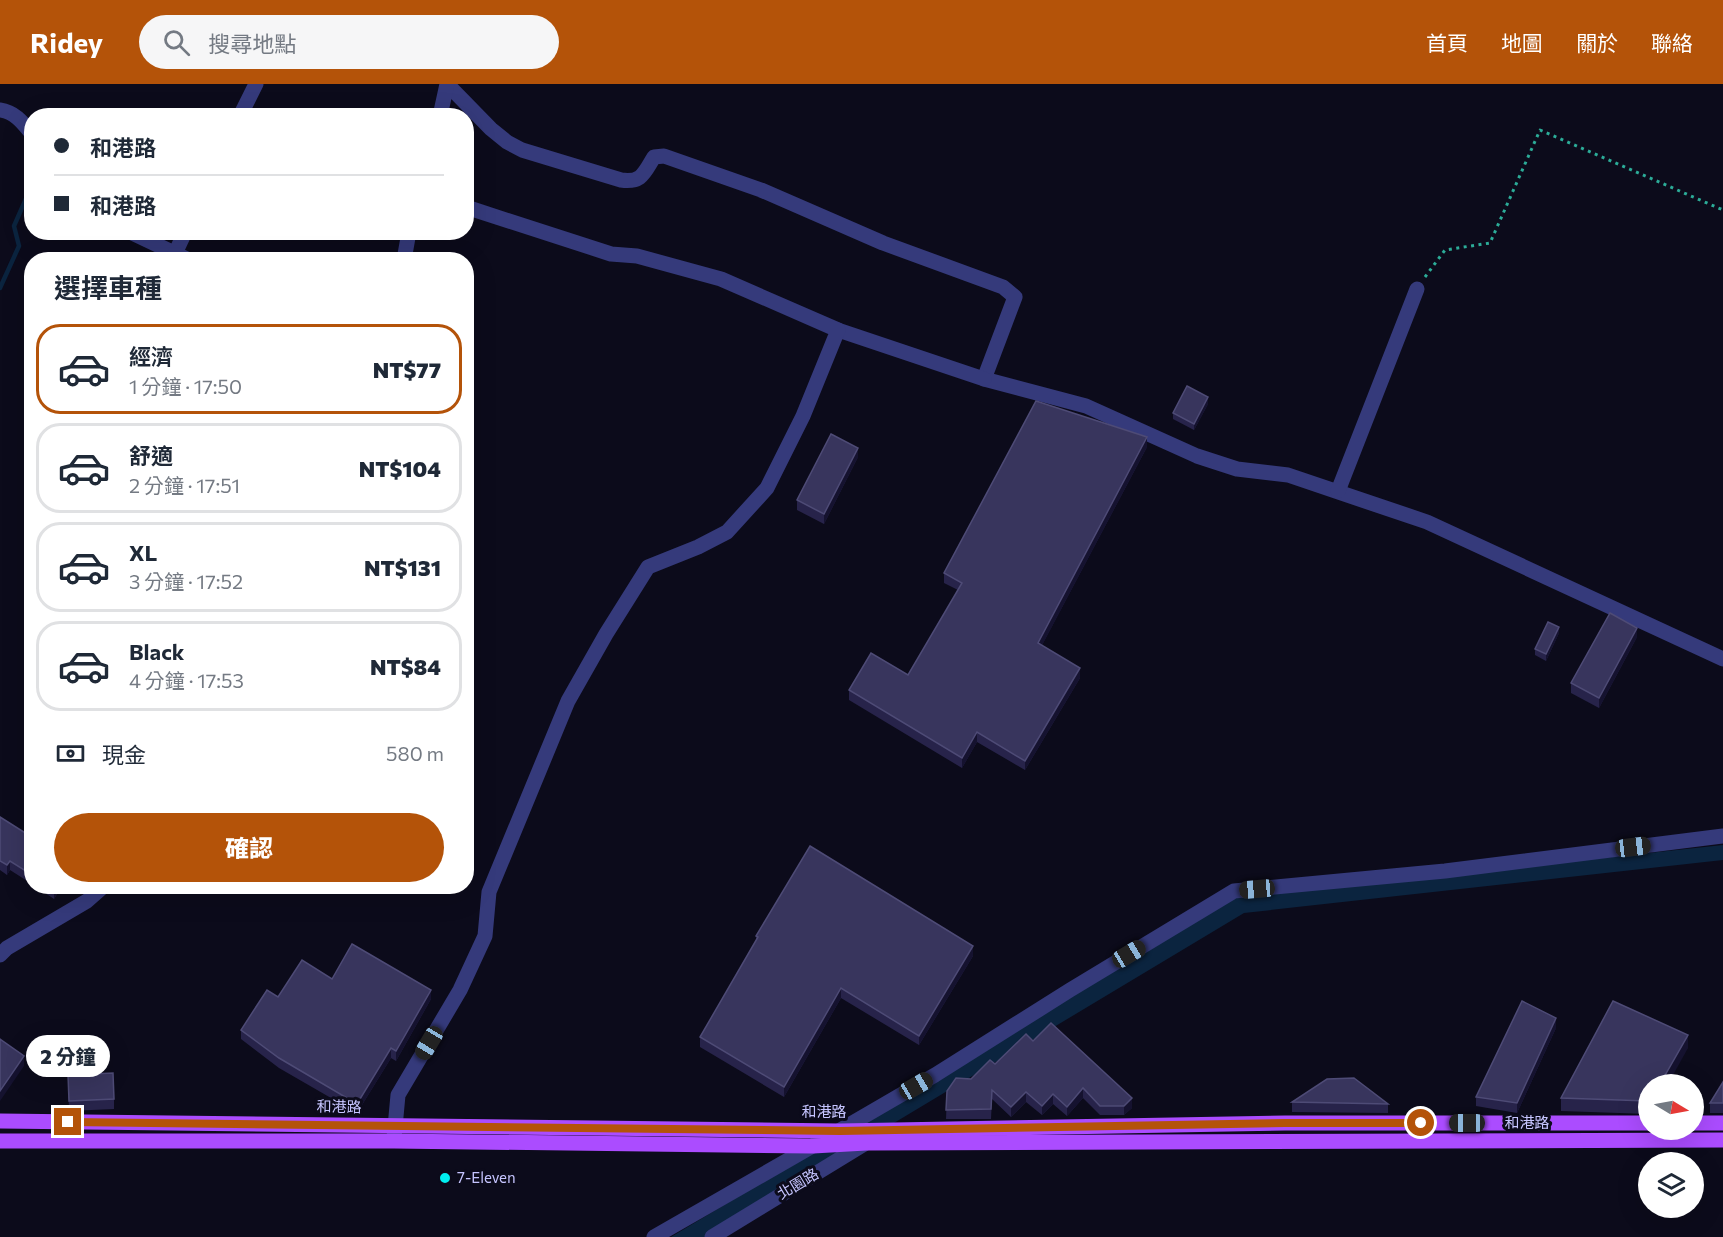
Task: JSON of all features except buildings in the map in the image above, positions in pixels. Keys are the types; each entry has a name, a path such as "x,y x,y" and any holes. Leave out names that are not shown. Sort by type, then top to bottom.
{"main road":[{"name":"和港路","path":"0,1121 395,1125 568,1136 813,1146"},
{"name":"和港路","path":"0,1141 394,1141 568,1136 839,1137 1285,1123 1638,1123"},
{"path":"1704,1123 1723,1123"},
{"name":"和港路","path":"868,1135 1723,1140"}],"lane":[{"path":"244,108 256,84"},
{"path":"442,108 447,85"},
{"path":"447,85 470,108"},
{"path":"0,110 19,118 24,124"},
{"path":"474,112 507,142 522,150 631,182 640,178 654,157 664,156 761,190 884,243 1003,287 1015,297 984,379"},
{"path":"474,210 610,254 637,255 721,279 838,330 984,379 1086,406 1197,456 1237,469 1288,475 1428,522 1723,659"},
{"path":"146,240 169,252"},
{"path":"1338,491 1417,289"},
{"path":"394,1141 398,1095 460,990 485,936 489,892 568,701 648,567 699,547 727,532 767,488 803,416 838,330"},
{"path":"654,1237 813,1146 839,1137 1070,990 1234,891 1445,871 1723,836"},
{"path":"0,955 7,948 87,901 95,894"},
{"name":"北園路","path":"712,1237 868,1135"}],"path":[{"path":"1417,289 1445,250 1490,243 1540,130 1723,210"}],"water":[{"path":"1723,845 1723,860 1244,913 704,1237 671,1237 1234,898"}],"waterway":[{"path":"0,288 19,246 14,226 24,203"}],"place":[{"name":"7-Eleven","path":"445,1178"}],"route":[{"path":"68,1122 840,1131 1285,1123 1421,1123"}]}
